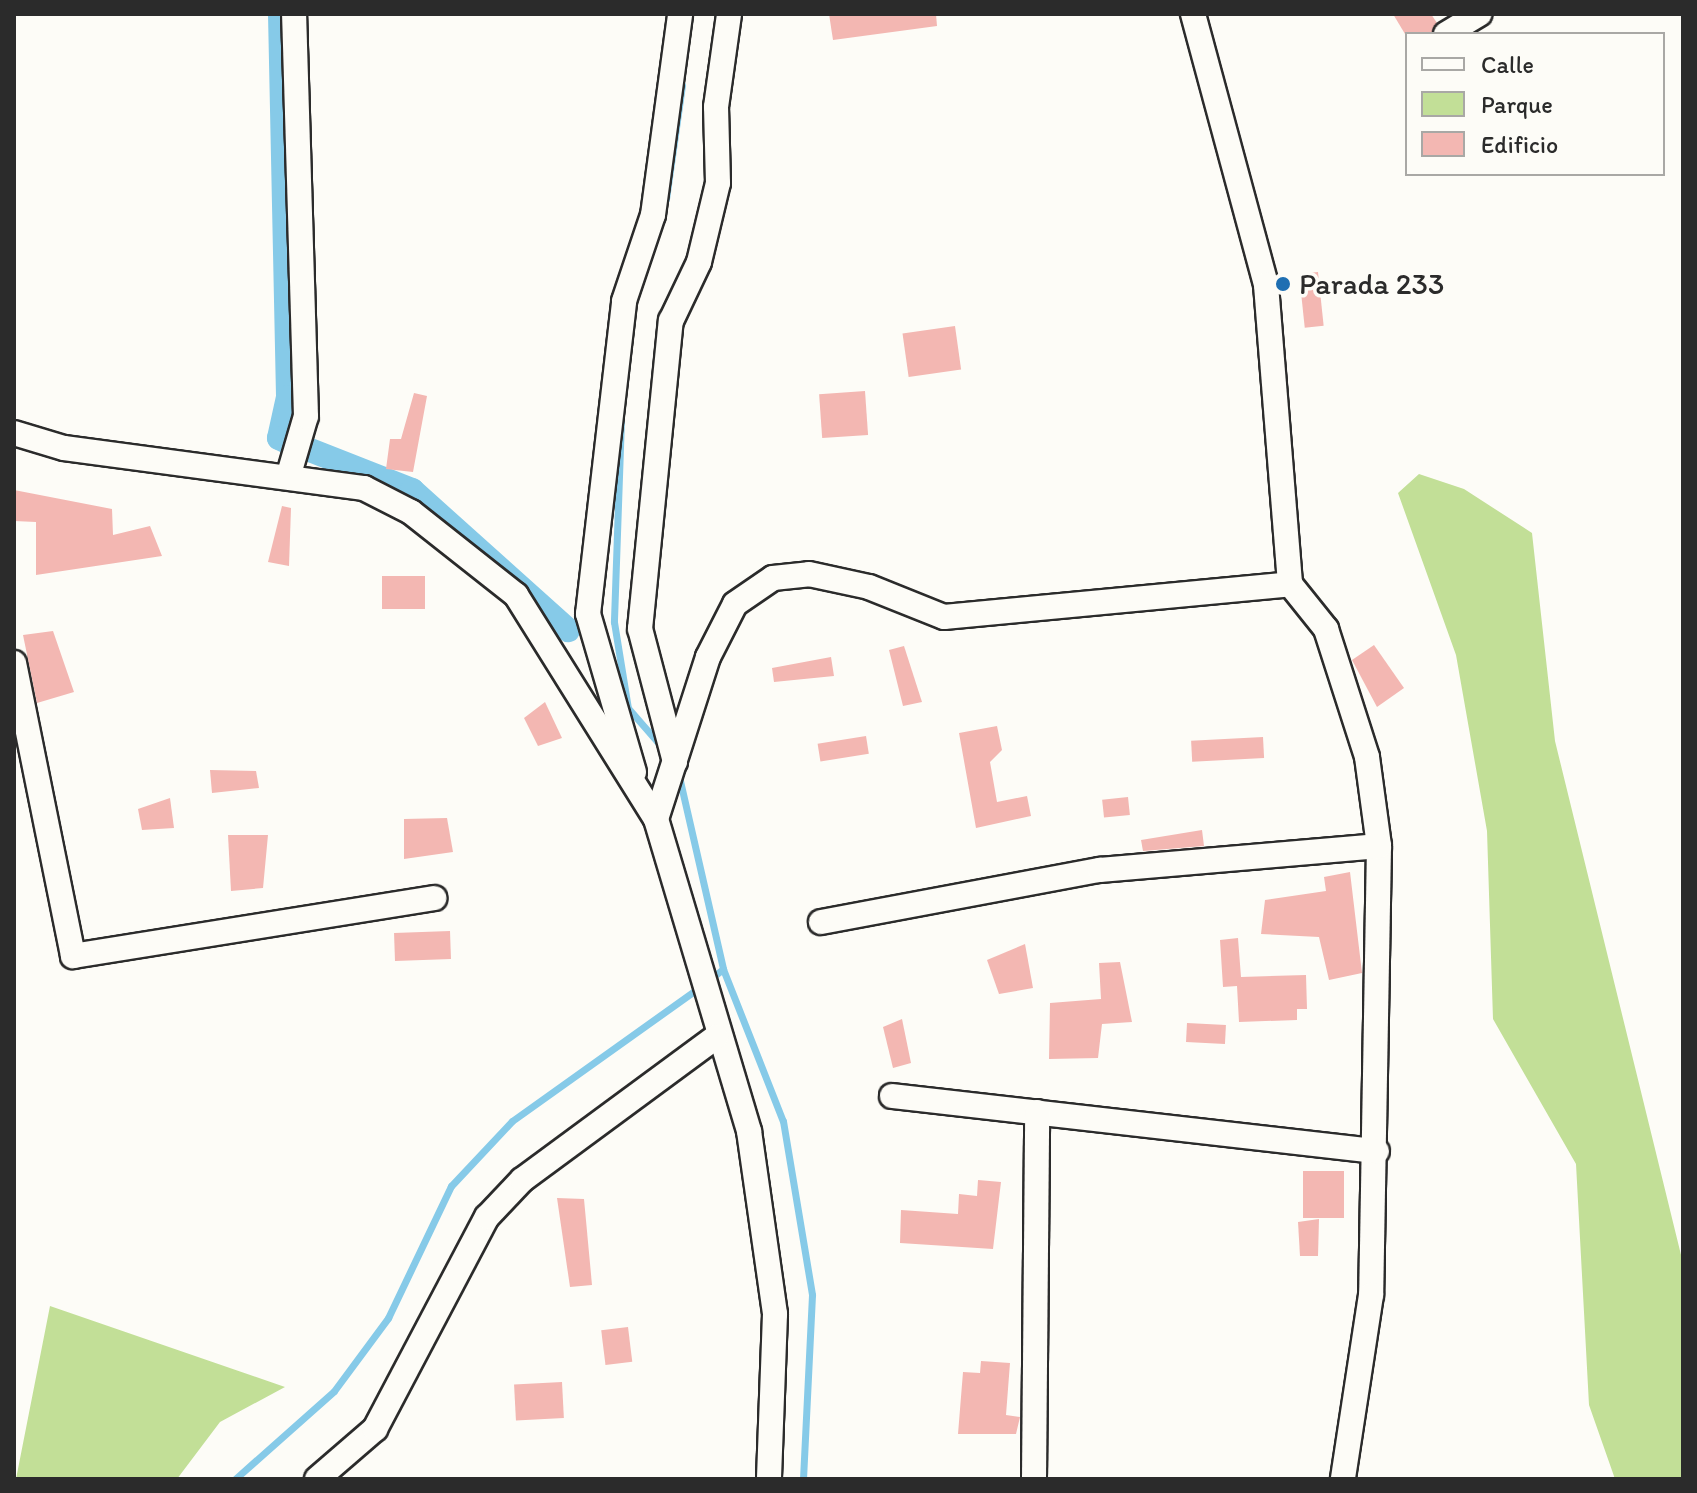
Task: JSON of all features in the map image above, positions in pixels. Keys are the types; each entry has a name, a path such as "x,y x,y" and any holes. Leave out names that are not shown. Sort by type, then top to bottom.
{"street":[{"path":"289,474 306,416 294,14"},
{"path":"638,789 588,614 624,301 653,215 680,14"},
{"path":"675,762 640,629 671,321 699,262 718,183 716,107 729,14"},
{"path":"1193,14 1266,285 1290,584 1326,629 1367,757 1379,846 1377,1151 1371,1295 1343,1479"},
{"path":"1449,32 1479,14"},
{"path":"14,433 64,448 289,474 364,488 411,512 516,595 656,819 699,964 716,1037 762,1192 775,1314 769,1479"},
{"path":"656,819 708,657 735,604 773,578 809,574 869,587 944,617 1290,584"},
{"path":"14,663 24,762 73,956 434,898"},
{"path":"821,922 1100,870 1379,846"},
{"path":"317,1479 375,1429 487,1217 522,1180 716,1037"},
{"path":"892,1096 1377,1151"},
{"path":"1034,1479 1037,1112"}],"green space":[{"path":"1419,474 1464,489 1532,533 1555,741 1683,1263 1683,1479 1615,1479 1589,1405 1576,1164 1493,1019 1487,831 1456,655 1398,493"},
{"path":"50,1306 285,1387 220,1422 177,1479 16,1479"}],"building":[{"path":"829,14 936,14 937,26 833,40"},
{"path":"1393,14 1431,14 1437,23 1432,32 1405,34"},
{"path":"1318,272 1324,326 1305,328 1299,274"},
{"path":"955,326 961,370 909,377 903,333"},
{"path":"865,391 868,435 822,438 819,394"},
{"path":"414,393 427,396 413,472 386,469 390,439 401,439"},
{"path":"14,490 112,509 113,535 150,526 162,556 36,575 36,522 14,521"},
{"path":"282,506 291,508 289,566 268,562"},
{"path":"382,576 425,576 425,609 382,609"},
{"path":"53,631 74,692 37,703 23,635"},
{"path":"1374,645 1404,688 1377,707 1352,660"},
{"path":"904,646 922,702 903,706 889,650"},
{"path":"831,657 834,676 774,682 772,668"},
{"path":"545,702 562,738 538,746 524,718"},
{"path":"997,726 1002,750 990,762 997,802 1027,796 1031,816 976,828 959,733"},
{"path":"866,736 869,754 820,761 818,744"},
{"path":"1263,737 1264,758 1192,762 1191,741"},
{"path":"210,770 256,771 259,788 212,793"},
{"path":"1128,797 1130,815 1104,818 1102,800"},
{"path":"170,798 174,828 142,830 138,809"},
{"path":"447,818 453,852 404,859 404,819"},
{"path":"1202,830 1204,846 1143,851 1141,840"},
{"path":"228,835 268,835 263,888 231,891"},
{"path":"1350,872 1362,973 1329,980 1319,937 1261,934 1265,900 1326,891 1324,877"},
{"path":"450,931 451,959 395,961 394,933"},
{"path":"1238,938 1241,977 1306,975 1307,1009 1297,1009 1297,1020 1239,1022 1237,986 1223,987 1220,940"},
{"path":"1025,944 1033,988 999,994 987,960"},
{"path":"1120,962 1132,1022 1102,1024 1098,1058 1049,1059 1050,1003 1101,999 1099,963"},
{"path":"902,1019 911,1063 893,1068 883,1027"},
{"path":"1187,1023 1226,1025 1225,1044 1186,1042"},
{"path":"1303,1171 1344,1171 1344,1218 1303,1218"},
{"path":"978,1180 1001,1182 993,1249 900,1243 901,1210 958,1214 959,1194 977,1196"},
{"path":"557,1198 584,1199 592,1285 570,1287"},
{"path":"1319,1219 1318,1256 1300,1256 1298,1222"},
{"path":"628,1327 632,1362 605,1365 601,1330"},
{"path":"981,1361 1010,1363 1006,1415 1020,1417 1016,1434 958,1434 963,1372 980,1373"},
{"path":"562,1382 564,1418 516,1420 514,1385"}],"waterway":[{"path":"280,14 288,397 279,438 285,441"},
{"path":"666,199 682,85"},
{"path":"621,419 614,622 628,708 661,746"},
{"path":"310,450 412,490 568,630"},
{"path":"678,772 723,969 709,980"},
{"path":"723,969 783,1121 812,1295 803,1479"},
{"path":"235,1479 334,1391 388,1318 451,1186 512,1121 700,987"}],"place":[{"name":"Parada 233","path":"1283,284"}]}
